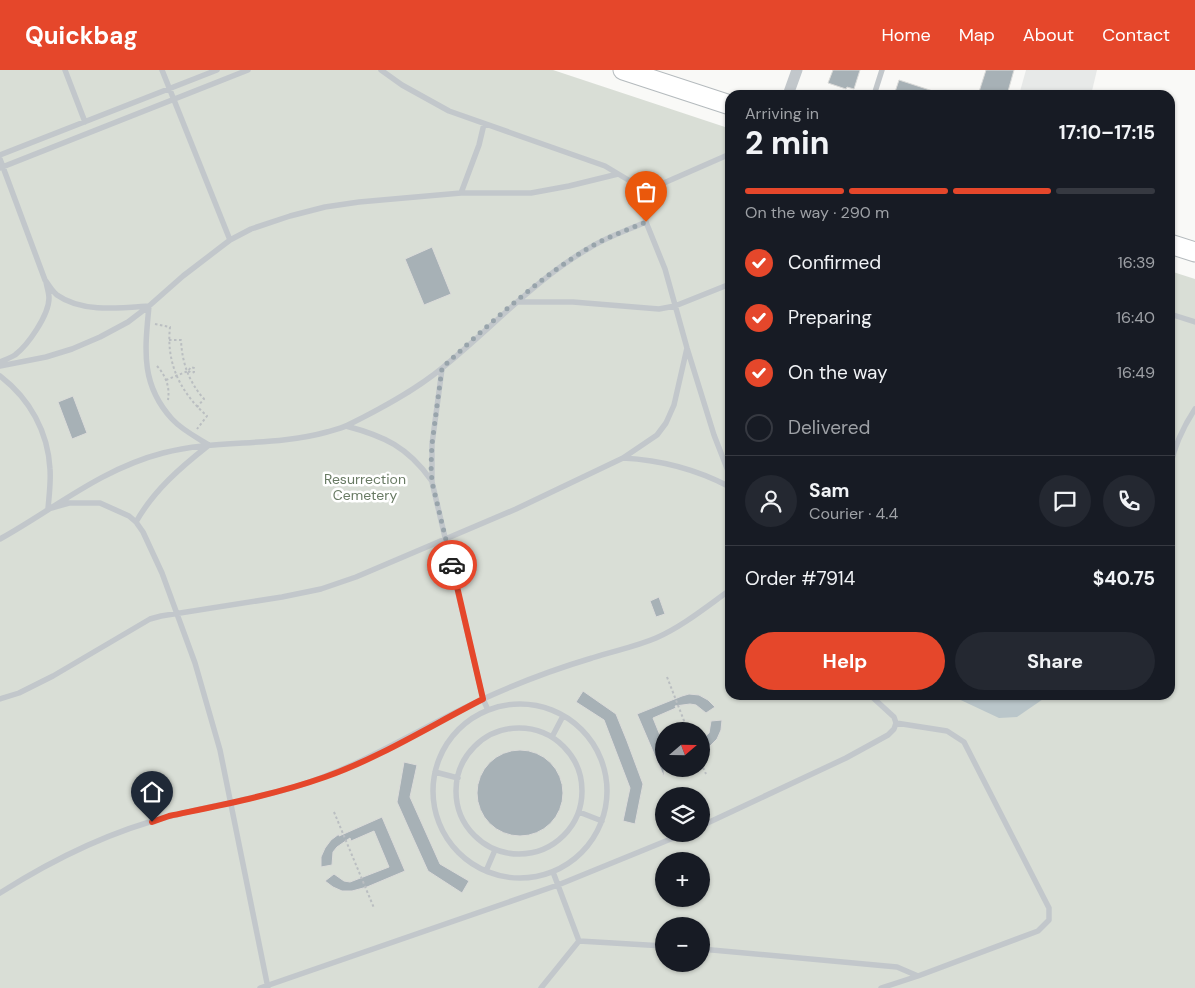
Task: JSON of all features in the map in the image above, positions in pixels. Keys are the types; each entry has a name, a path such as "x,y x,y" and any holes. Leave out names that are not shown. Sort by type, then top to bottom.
{"main road":[{"path":"623,70 725,103"},
{"path":"1175,246 1195,252"}],"street":[{"path":"790,90 797,70"}],"lane":[{"path":"65,70 86,122"},
{"path":"162,70 230,240"},
{"path":"0,155 217,70"},
{"path":"1,167 248,70"},
{"path":"381,70 402,85 449,111 605,166 630,181 641,193 646,222 665,269 687,348 714,435 725,463"},
{"path":"876,90 882,70"},
{"path":"462,193 480,145 484,124"},
{"path":"641,193 725,156"},
{"path":"0,159 1,167 45,280 49,298 46,312 27,343 14,355 0,362"},
{"path":"0,366 30,361 72,349 128,322 230,240 251,229 282,218 325,207 359,202 462,193 531,192 570,186 618,174"},
{"path":"0,539 97,479 128,464 161,453 188,447 305,438 346,426 394,400 442,368 558,268 612,236 646,222"},
{"path":"45,280 55,293 64,300 77,304 107,308 149,306"},
{"path":"517,302 573,302 659,309 675,306 725,286"},
{"path":"149,306 146,359 151,386 172,419 209,445"},
{"path":"1175,316 1195,322"},
{"path":"0,699 19,693 52,676 150,619 321,589 356,577 516,509 623,458 657,435 666,423 674,405 687,348"},
{"path":"442,368 432,444 432,482 483,699 488,710"},
{"path":"0,376 23,397 42,429 50,470 48,509"},
{"path":"1175,447 1183,427 1195,409"},
{"path":"346,426 380,436 395,444 420,465 432,482"},
{"path":"136,522 143,508 166,481 209,445"},
{"path":"623,458 649,460 697,472 725,485"},
{"path":"48,509 70,503 100,503 129,516 143,532 162,573 195,663 220,750 268,987"},
{"path":"0,893 22,879 118,833 169,816 231,803 327,777 368,759 483,699 537,676 658,637 681,625 725,594"},
{"path":"710,822 846,758 888,735 894,729 896,723 894,717 875,700"},
{"path":"523,704 541,706 563,716 574,722 586,735 597,750 603,767 607,785 606,803 602,821 594,837 583,852 569,863 553,872 532,877 512,878 486,871 472,864 456,850 444,833 436,813 433,792 435,772 442,752 454,734 469,720 488,710 505,705 523,704"},
{"path":"552,737 563,716"},
{"path":"882,988 1038,931 1049,920 1049,908 964,742 947,731 896,723"},
{"path":"525,728 552,737 567,750 577,766 582,786 579,812 564,836 547,848 527,854 495,850 477,838 464,821 457,801 458,778 464,760 470,751 486,737 496,732 525,728"},
{"path":"435,772 458,778"},
{"path":"579,812 602,821"},
{"path":"260,988 268,987 558,885 663,842"},
{"path":"486,871 495,850"},
{"path":"553,872 579,941"},
{"path":"579,941 655,945"},
{"path":"541,988 579,941"},
{"path":"710,950 897,967 918,976"}],"path":[{"path":"148,323 170,326 170,356 176,375 184,392 207,416 193,435"},
{"path":"169,340 181,340 183,361 194,386 204,399 197,407"},
{"path":"146,359 158,368 166,380 169,394 165,410"},
{"path":"166,380 187,371"},
{"path":"667,678 684,722"},
{"path":"334,812 374,908"}],"shaded area":[{"path":"1026,70 1097,70 1092,90 1020,90"},
{"path":"961,700 1042,700 1017,717 999,718"}],"green space":[{"name":"Resurrection Cemetery","path":"0,70 553,70 725,127 725,700 1175,700 1175,273 1195,279 1195,988 0,988"}],"building":[{"path":"833,70 860,70 854,89 847,87 846,89 828,83"},
{"path":"986,70 1014,70 1008,90 980,90"},
{"path":"899,80 930,90 896,90"},
{"path":"432,247 451,294 424,305 405,259"},
{"path":"73,396 87,433 72,439 58,402"},
{"path":"659,597 665,614 656,617 650,601"},
{"path":"583,691 616,714 627,741 643,784 635,824 623,821 630,788 604,720 576,702"},
{"path":"689,694 699,695 715,707 706,713 696,705 675,706 676,708 653,718 655,723 655,756 637,714"},
{"path":"722,720 721,730 717,739 710,746 710,727 711,721"},
{"path":"512,750 528,750 537,753 551,762 560,776 563,793 560,810 551,824 537,833 528,836 512,836 496,829 484,817 477,801 477,785 484,769 496,757"},
{"path":"404,762 417,765 410,797 440,864 469,881 462,893 428,871 397,802"},
{"path":"382,817 405,871 367,887 352,891 342,891 325,881 334,874 344,881 350,882 389,867 374,831 351,841 350,838 333,852 332,865 321,867 321,857 331,840 339,834 339,836"}],"way so far":[{"path":"452,565 432,482 431,466 442,368 558,268 612,236 646,222"}],"route":[{"path":"152,822 169,816 291,788 327,777 368,759 483,699 452,565"}]}
